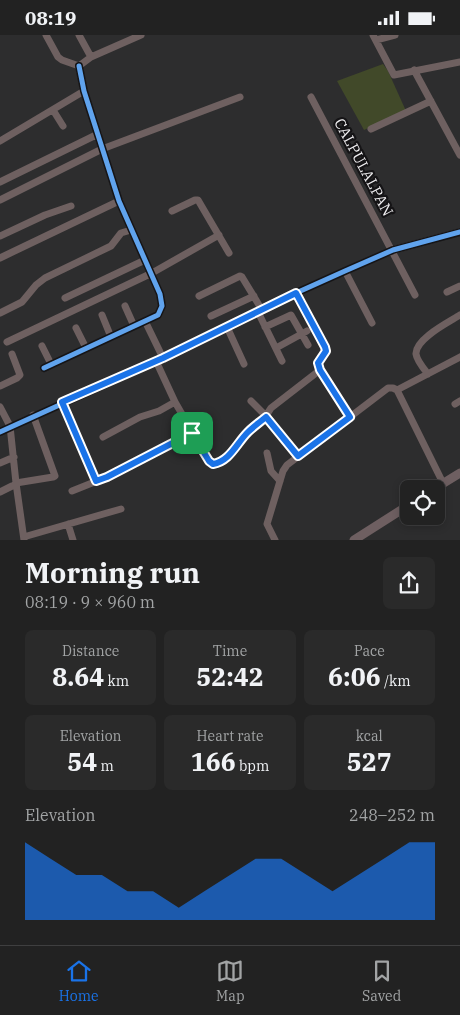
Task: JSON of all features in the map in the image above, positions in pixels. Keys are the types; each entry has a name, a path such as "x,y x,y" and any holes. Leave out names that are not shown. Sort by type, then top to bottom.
{"main road":[{"path":"445,482 460,473"},
{"path":"357,539 400,511"}],"street":[{"path":"46,35 62,60 79,65"},
{"path":"79,35 91,57"},
{"path":"79,65 91,57 141,35"},
{"path":"395,35 375,37 394,75 460,62"},
{"path":"42,346 47,366 158,315 162,306 160,294 152,273 131,231 119,201 84,91 79,65"},
{"path":"414,70 460,155"},
{"path":"0,141 84,91"},
{"path":"0,200 102,149 240,97"},
{"name":"CALPULALPAN","path":"311,97 415,295"},
{"path":"371,129 430,101"},
{"path":"53,110 63,126"},
{"path":"0,182 98,134"},
{"path":"172,211 198,200 228,253"},
{"path":"0,258 119,201"},
{"path":"0,236 45,215 71,206"},
{"path":"0,313 22,302 36,285 45,278 111,246 121,233 131,231"},
{"path":"0,432 33,415 159,359 296,293 393,250 460,232"},
{"path":"7,342 152,273 219,235"},
{"path":"65,298 145,260"},
{"path":"345,271 372,323"},
{"path":"199,296 240,276 244,279 254,296 282,361"},
{"path":"447,292 460,285"},
{"path":"296,293 325,347 326,351 318,363 320,370 350,417"},
{"path":"211,316 254,296"},
{"path":"125,306 134,326"},
{"path":"102,315 111,337"},
{"path":"266,327 291,315 305,333 308,345"},
{"path":"428,374 416,357 418,346 425,338 460,315"},
{"path":"145,321 175,403 209,461 213,464 219,463 234,450 248,432 266,417 271,408 320,370"},
{"path":"227,327 244,364"},
{"path":"76,328 86,348"},
{"path":"276,348 305,333"},
{"path":"0,386 20,375 12,354"},
{"path":"397,390 460,357"},
{"path":"274,540 267,524 287,465 388,388 393,387 397,390 442,480"},
{"path":"251,401 298,456"},
{"path":"62,402 96,481"},
{"path":"103,437 140,417 175,403"},
{"path":"0,407 10,426 14,457 14,484 26,538 121,509"},
{"path":"0,492 14,484 55,476 33,415"},
{"path":"72,491 107,477 192,433"},
{"path":"267,453 271,471 280,481"},
{"path":"0,463 14,457"},
{"path":"68,524 73,540"}],"green space":[{"path":"383,64 406,111 364,130 337,81"}],"cycle path":[{"path":"44,368 158,315 162,306 160,294 119,201 84,91 79,66"},
{"path":"0,432 163,358 296,293 393,250 460,232"}],"route":[{"path":"296,293 325,347 324,356 319,359 318,363 320,370 350,417 298,456 266,417 248,432 230,455 219,463 213,464 209,461 192,433 96,481 62,402 163,358 296,293"}]}
